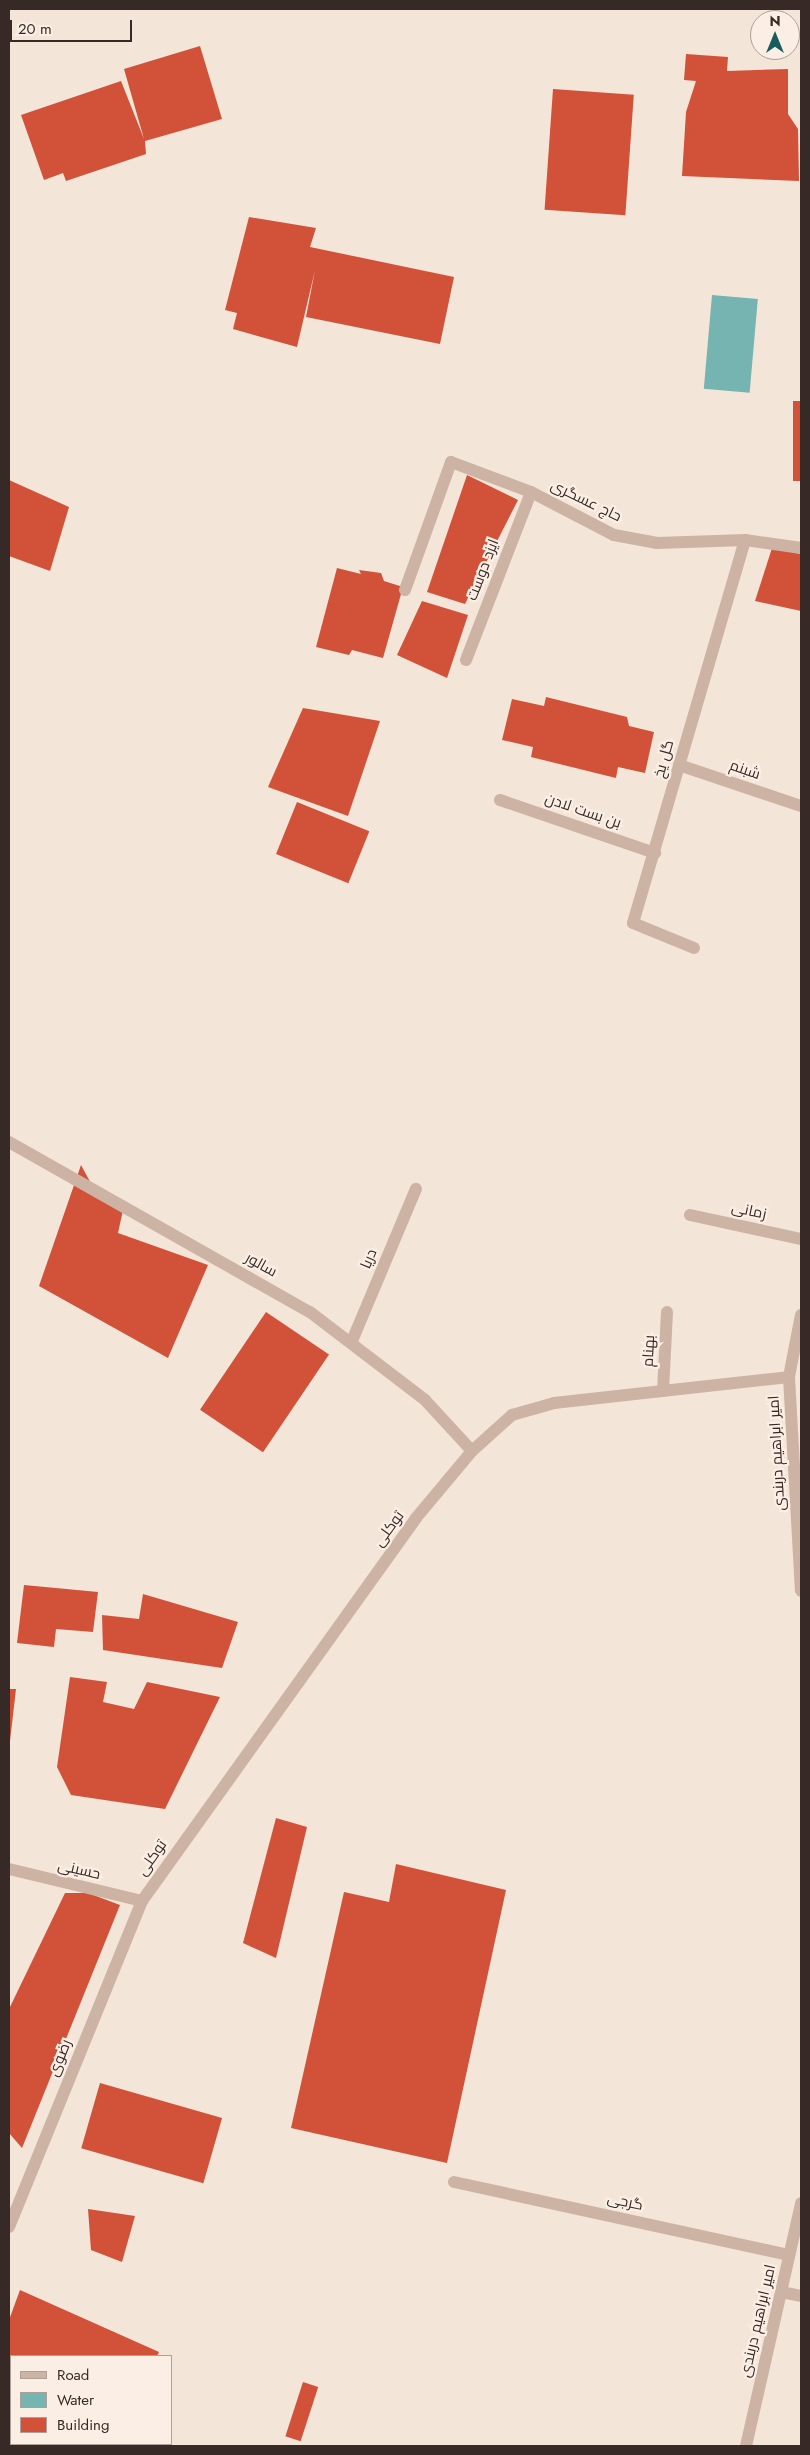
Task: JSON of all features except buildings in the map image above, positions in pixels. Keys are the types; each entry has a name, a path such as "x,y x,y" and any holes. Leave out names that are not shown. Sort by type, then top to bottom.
{"street":[{"name":"حاج عسگری","path":"405,590 451,462 531,492 614,535 657,543 745,540 801,548"},
{"name":"ایزد دوست","path":"466,660 531,492"},
{"name":"گل یخ","path":"694,948 633,923 745,540"},
{"name":"شبنم","path":"679,765 801,806"},
{"name":"بن بست لادن","path":"500,800 655,853"},
{"name":"سالور","path":"9,1142 310,1312 352,1342 425,1400 472,1451"},
{"name":"دریا","path":"352,1342 416,1189"},
{"name":"زمانی","path":"690,1215 801,1239"},
{"name":"بهنام","path":"663,1391 667,1312"},
{"name":"امیر ابراهیم دربندی","path":"801,1316 789,1378 801,1591"},
{"name":"توکلی","path":"142,1901 416,1518 472,1451 512,1415 554,1403 789,1378"},
{"name":"حسینی","path":"9,1869 142,1901"},
{"name":"رضوى","path":"9,2227 142,1901"},
{"name":"گرجی","path":"454,2182 789,2255"},
{"name":"امیر ابراهیم دربندی","path":"746,2446 801,2203"},
{"path":"781,2292 801,2296"}],"water":[{"path":"712,295 758,299 750,393 704,389"}]}
